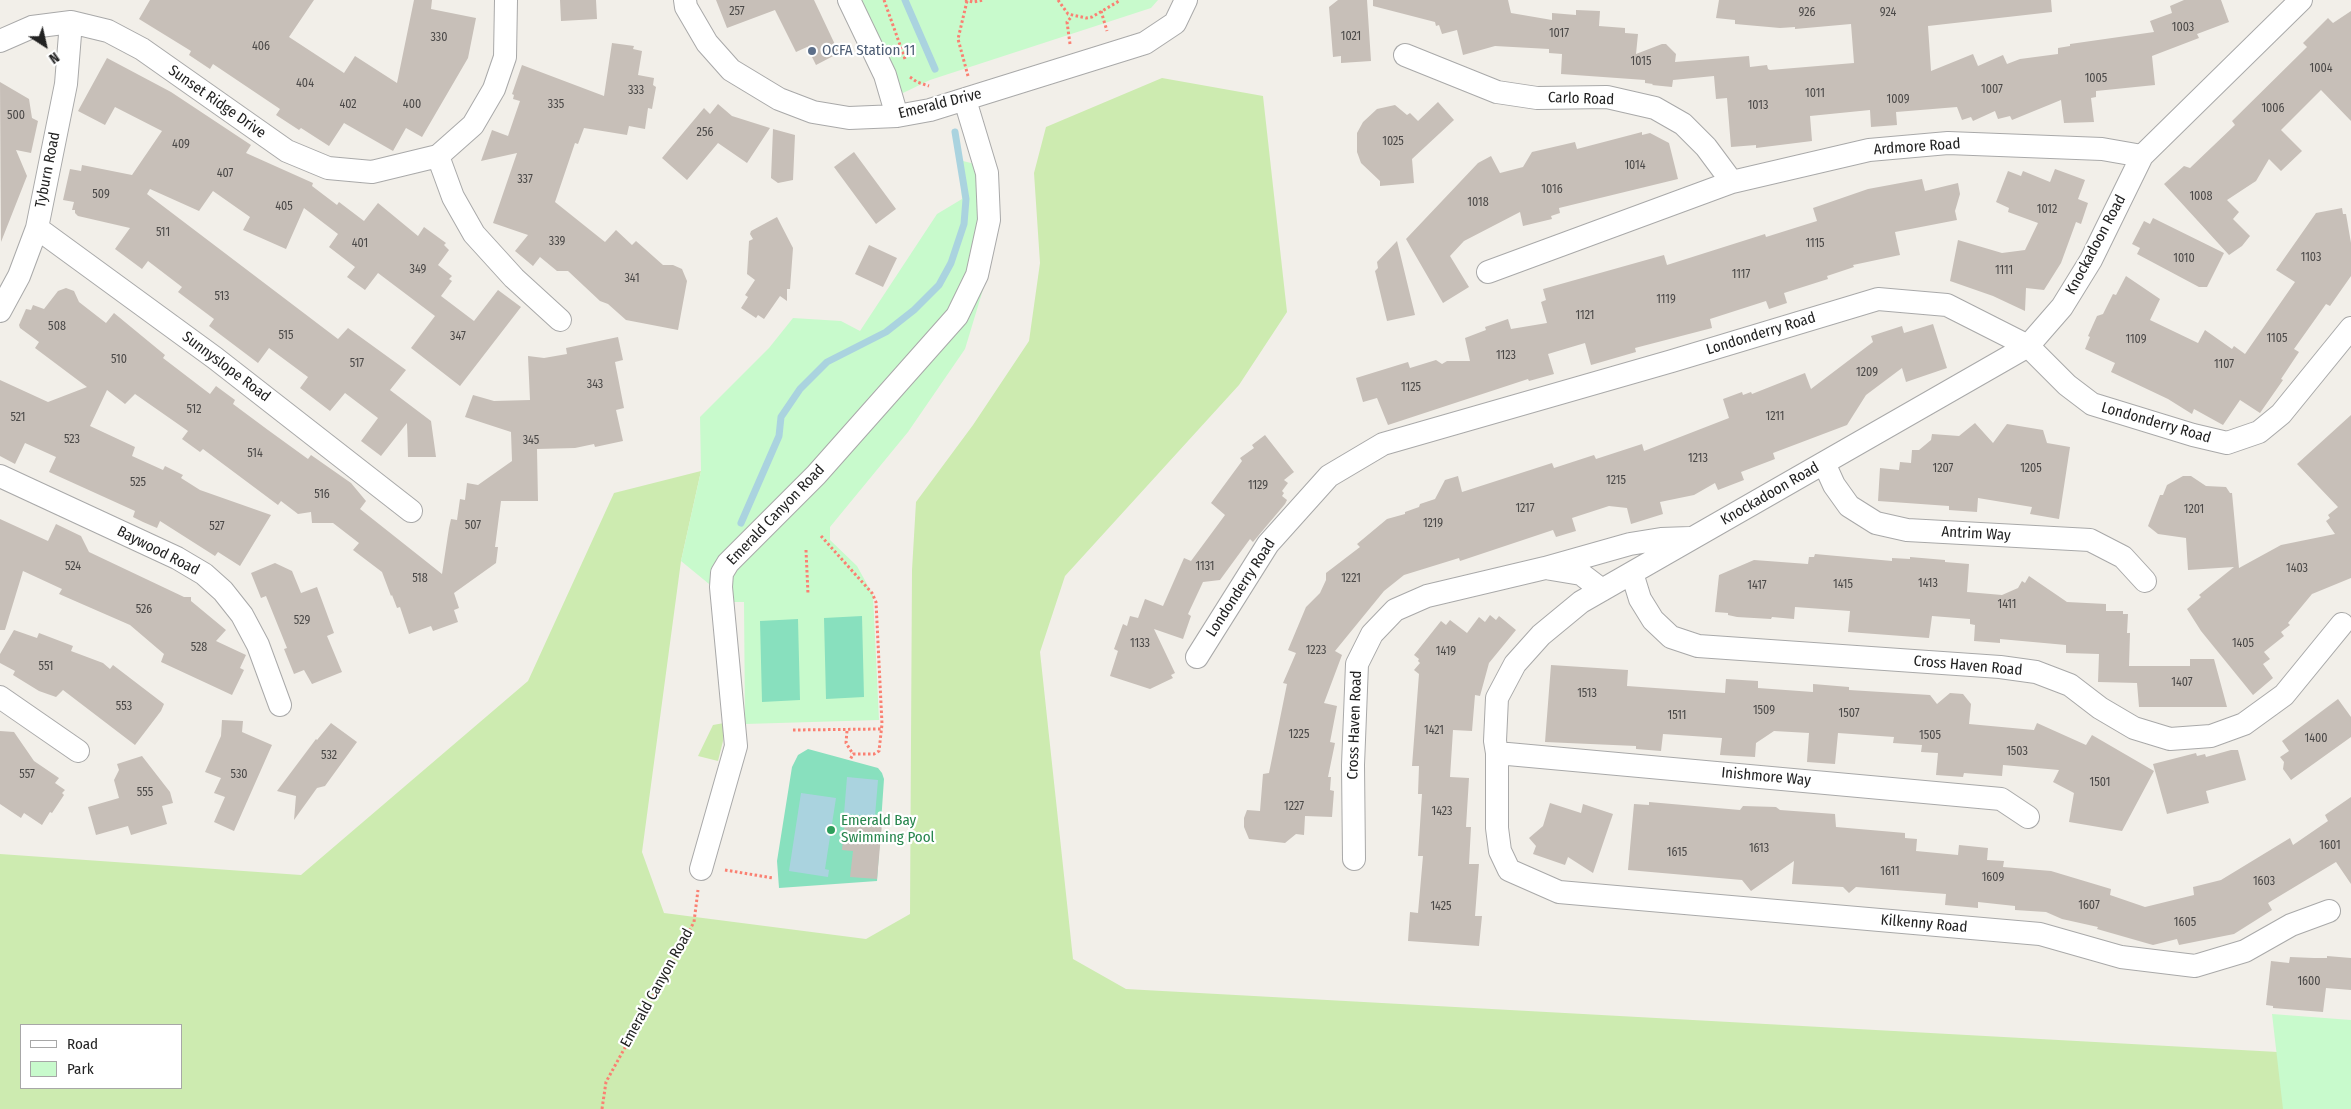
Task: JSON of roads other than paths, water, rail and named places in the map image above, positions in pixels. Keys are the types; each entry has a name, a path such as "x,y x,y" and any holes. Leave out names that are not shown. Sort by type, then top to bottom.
{"street":[{"name":"Sunset Ridge Drive","path":"0,41 32,27 71,22 108,31 142,50 286,151 328,168 372,172 438,156 473,125 494,89 505,57 506,0"},
{"name":"Emerald Drive","path":"685,0 686,7 707,43 731,70 779,99 813,112 849,118 897,116 962,89 1076,64 1144,43 1175,23 1186,0"},
{"path":"849,0 885,75 897,116"},
{"path":"2142,156 2301,0"},
{"name":"Tyburn Road","path":"0,311 20,276 37,228 66,84 71,22"},
{"name":"Carlo Road","path":"1405,55 1497,92 1537,98 1607,97 1655,108 1683,124 1706,147 1732,182"},
{"name":"Emerald Canyon Road","path":"702,865 736,746 721,587 722,573 728,563 816,474 957,316 977,275 989,220 987,173 962,89"},
{"name":"Ardmore Road","path":"1488,272 1732,182 1868,150 1948,143 2102,149 2142,156"},
{"path":"438,156 453,197 474,234 514,278 560,320"},
{"name":"Knockadoon Road","path":"1509,870 1500,852 1497,828 1497,753 1495,741 1497,698 1514,664 1541,635 1581,602 2028,346 2062,307 2091,260 2142,156"},
{"name":"Sunnyslope Road","path":"37,228 214,358 411,511"},
{"name":"Londonderry Road","path":"1197,657 1268,544 1329,476 1383,444 1672,361 1878,299 1947,305 2028,346 2067,385 2092,404 2193,435 2227,443 2259,432 2281,414 2351,328"},
{"name":"Antrim Way","path":"1824,463 1834,485 1849,506 1876,523 1907,530 2090,540 2123,557 2144,581"},
{"name":"Baywood Road","path":"0,476 177,558 204,574 223,591 242,615 258,645 280,705"},
{"name":"Cross Haven Road","path":"1354,859 1353,765 1357,664 1372,634 1395,610 1427,596 1545,568 1630,544 1662,539 1693,538"},
{"name":"Cross Haven Road","path":"1545,568 1581,574 1602,590"},
{"name":"Cross Haven Road","path":"1632,573 1640,599 1653,620 1671,637 1698,646 2000,667 2036,672 2070,686 2134,728 2170,739 2211,736 2244,724 2284,695 2342,624"},
{"path":"0,697 78,751"},
{"name":"Inishmore Way","path":"1497,753 2002,799 2028,817"},
{"name":"Kilkenny Road","path":"1509,870 1559,892 2040,934 2121,957 2194,966 2246,951 2291,925 2329,911"}],"water":[{"path":"847,777 878,780 875,816 844,814"},
{"path":"801,793 836,798 825,869 829,870 828,877 789,871"}],"waterway":[{"path":"905,0 935,69"},
{"path":"741,523 779,436 781,417 800,389 827,362 886,332 914,310 939,285 951,263 964,224 966,199 955,132"}],"place":[{"name":"OCFA Station 11","path":"812,51"},
{"name":"Emerald Bay Swimming Pool","path":"831,830"}]}
